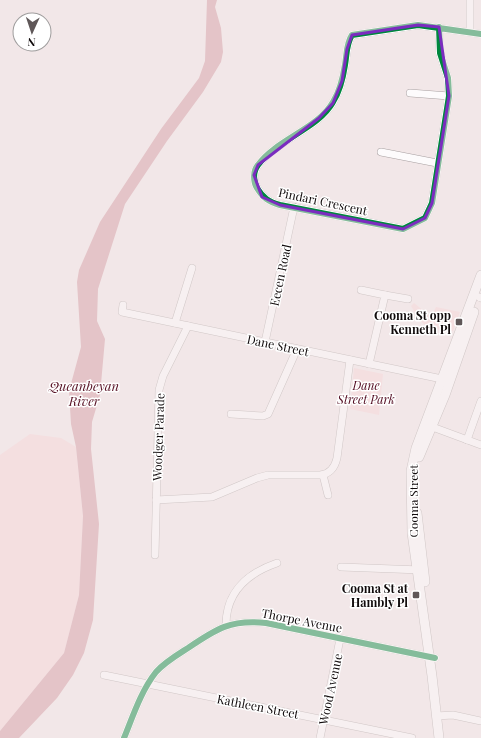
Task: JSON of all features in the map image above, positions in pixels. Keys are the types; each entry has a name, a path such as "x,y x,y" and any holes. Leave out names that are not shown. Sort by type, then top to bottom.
{"main road":[{"name":"Cooma Street","path":"428,425 437,412 459,354 479,295 481,275"},
{"name":"Cooma Street","path":"444,738 439,715 420,570 412,533 411,471 414,455 428,425 442,379 479,295"},
{"path":"437,412 441,396 442,379 449,375 459,354"},
{"name":"Cooma Street","path":"438,738 439,715"}],"street":[{"path":"470,0 470,32"},
{"name":"Pindari Crescent","path":"439,27 440,53 448,78 449,96 429,212 419,222 403,229 273,203 262,197 255,185 254,175 258,165 287,140 319,118 333,104 342,81 347,49 352,35 418,25 439,27 481,34"},
{"path":"410,93 449,96"},
{"path":"381,152 437,163"},
{"name":"Eecen Road","path":"265,342 294,207"},
{"path":"176,323 192,268"},
{"path":"361,290 408,299"},
{"path":"369,364 385,295"},
{"name":"Dane Street","path":"123,305 122,312 442,379"},
{"name":"Woodger Parade","path":"155,555 159,390 163,376 188,326"},
{"path":"231,414 263,416 268,414 297,349"},
{"path":"156,500 207,498 265,476 323,475 332,469 337,458 350,360"},
{"path":"467,440 481,402"},
{"path":"428,425 481,445"},
{"path":"323,475 328,495"},
{"path":"226,625 227,606 237,590 252,574 277,563"},
{"path":"341,567 420,570"},
{"name":"Thorpe Avenue","path":"124,738 149,684 163,665 209,633 226,625 245,621 256,622 432,658"},
{"name":"Wood Avenue","path":"320,738 340,639"},
{"name":"Kathleen Street","path":"104,675 412,738"},
{"path":"439,715 453,715 481,721"}],"highlighted area":[{"path":"418,25 439,27 449,96 432,203 425,218 403,229 280,205 262,197 254,175 258,165 319,118 333,103 342,81 347,49 352,35"}],"green space":[{"path":"414,303 431,317 436,307 460,312 453,331 431,328 423,324 411,306"},
{"name":"Dane Street Park","path":"354,368 383,374 379,415 350,409"},
{"path":"30,434 61,438 76,447 83,516 79,595 64,653 0,731 0,455"}],"water":[{"name":"Queanbeyan River","path":"207,0 217,0 215,7 221,28 223,52 221,62 203,92 167,141 125,204 98,289 97,321 105,339 100,395 92,422 91,449 99,524 93,620 84,653 73,675 57,698 19,738 0,738 0,731 64,653 79,595 83,516 76,447 71,424 69,391 81,347 77,282 79,270 100,222 161,129 199,78 205,61"}],"cycle path":[{"path":"439,27 440,53 448,78 449,96 432,203 425,218 403,229 280,205 269,201 264,197 257,188 255,182 254,173 256,167 276,148 318,120 333,102 343,75 348,46 352,35 418,25 481,34"},
{"path":"124,738 142,695 156,672 171,659 207,636 233,624 254,622 266,623 435,658"}],"place":[{"name":"Cooma St opp Kenneth Pl","path":"459,322"},
{"name":"Cooma St at Hambly Pl","path":"416,595"}]}
